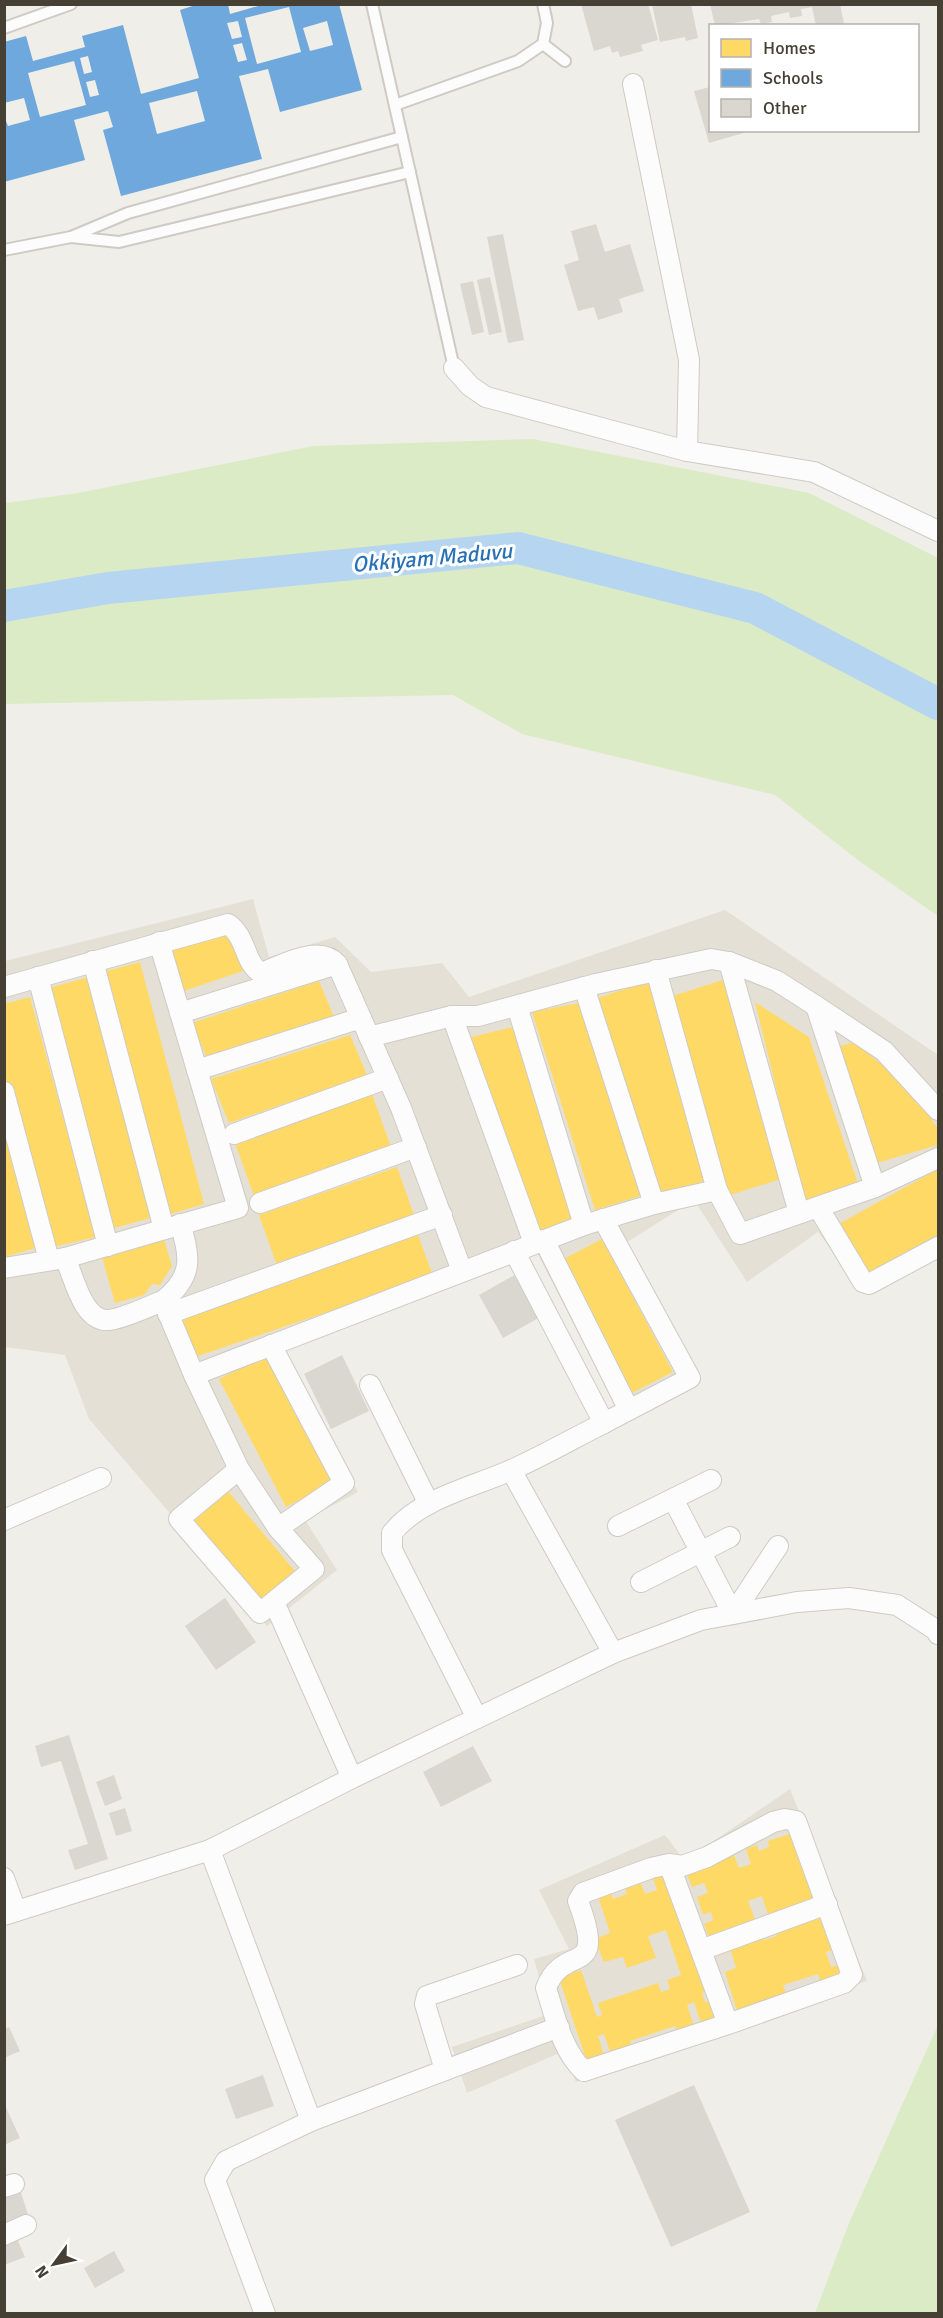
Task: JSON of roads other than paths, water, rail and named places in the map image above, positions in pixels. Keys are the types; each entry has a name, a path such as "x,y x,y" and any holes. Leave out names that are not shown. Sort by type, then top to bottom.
{"street":[{"path":"633,84 689,360 687,451"},
{"path":"454,368 470,386 486,397 687,451 814,472 939,531"},
{"path":"4,987 228,924 242,936 252,964 261,972 319,954 330,956 337,964 388,1078 416,1146 462,1272"},
{"path":"4,1268 57,1259 238,1208 159,942"},
{"path":"369,1037 452,1016 478,1016 584,987 711,959 729,962 777,981 884,1051 939,1110"},
{"path":"93,961 172,1227 189,1250 189,1266 166,1307"},
{"path":"729,962 808,1210 863,1282 869,1284 939,1247"},
{"path":"180,1012 337,964"},
{"path":"656,970 717,1190 740,1234 875,1187 939,1158"},
{"path":"38,977 108,1245"},
{"path":"584,987 654,1204"},
{"path":"517,1006 584,1225"},
{"path":"816,1006 875,1187"},
{"path":"452,1016 539,1242 626,1404"},
{"path":"197,1071 361,1018"},
{"path":"234,1134 388,1078"},
{"path":"4,1092 57,1259 84,1305 94,1315 108,1320 166,1307 442,1215"},
{"path":"260,1203 416,1146"},
{"path":"194,1376 584,1225 654,1204 717,1190"},
{"path":"477,1718 392,1550 392,1533 402,1520 429,1504 511,1470 604,1423 626,1404 690,1378 603,1219"},
{"path":"514,1251 604,1423"},
{"path":"166,1307 194,1376 239,1469 278,1528 314,1569 260,1613 179,1520 239,1469"},
{"path":"271,1345 344,1483 278,1528"},
{"path":"370,1385 429,1504"},
{"path":"511,1470 613,1653"},
{"path":"6,1516 101,1478"},
{"path":"618,1526 711,1480"},
{"path":"673,1499 733,1614"},
{"path":"641,1582 730,1537"},
{"path":"733,1614 778,1546"},
{"path":"4,1878 10,1913 210,1851 352,1778 613,1653 701,1620 797,1602 849,1598 897,1605 939,1634"},
{"path":"274,1602 352,1778"},
{"path":"785,1819 796,1821 852,1970 850,1979 728,2024 584,2071 572,2061 546,1988 555,1970 584,1956 590,1944 588,1929 578,1901 580,1896 669,1864 682,1866 707,1857 773,1822 785,1819"},
{"path":"210,1851 311,2121"},
{"path":"669,1864 728,2024"},
{"path":"700,1950 827,1904"},
{"path":"446,2070 425,2004 427,1996 517,1965"},
{"path":"265,2313 215,2180 226,2161 311,2121 559,2027"},
{"path":"4,2235 26,2225"}],"lane":[{"path":"4,28 71,4"},
{"path":"372,4 454,368"},
{"path":"395,105 518,61 543,44 547,23 543,4"},
{"path":"543,44 565,61"},
{"path":"4,250 71,237 128,213 402,137"},
{"path":"71,237 119,242 410,172"}],"waterway":[{"name":"Okkiyam Maduvu","path":"4,606 108,588 518,548 755,608 938,704"}]}
